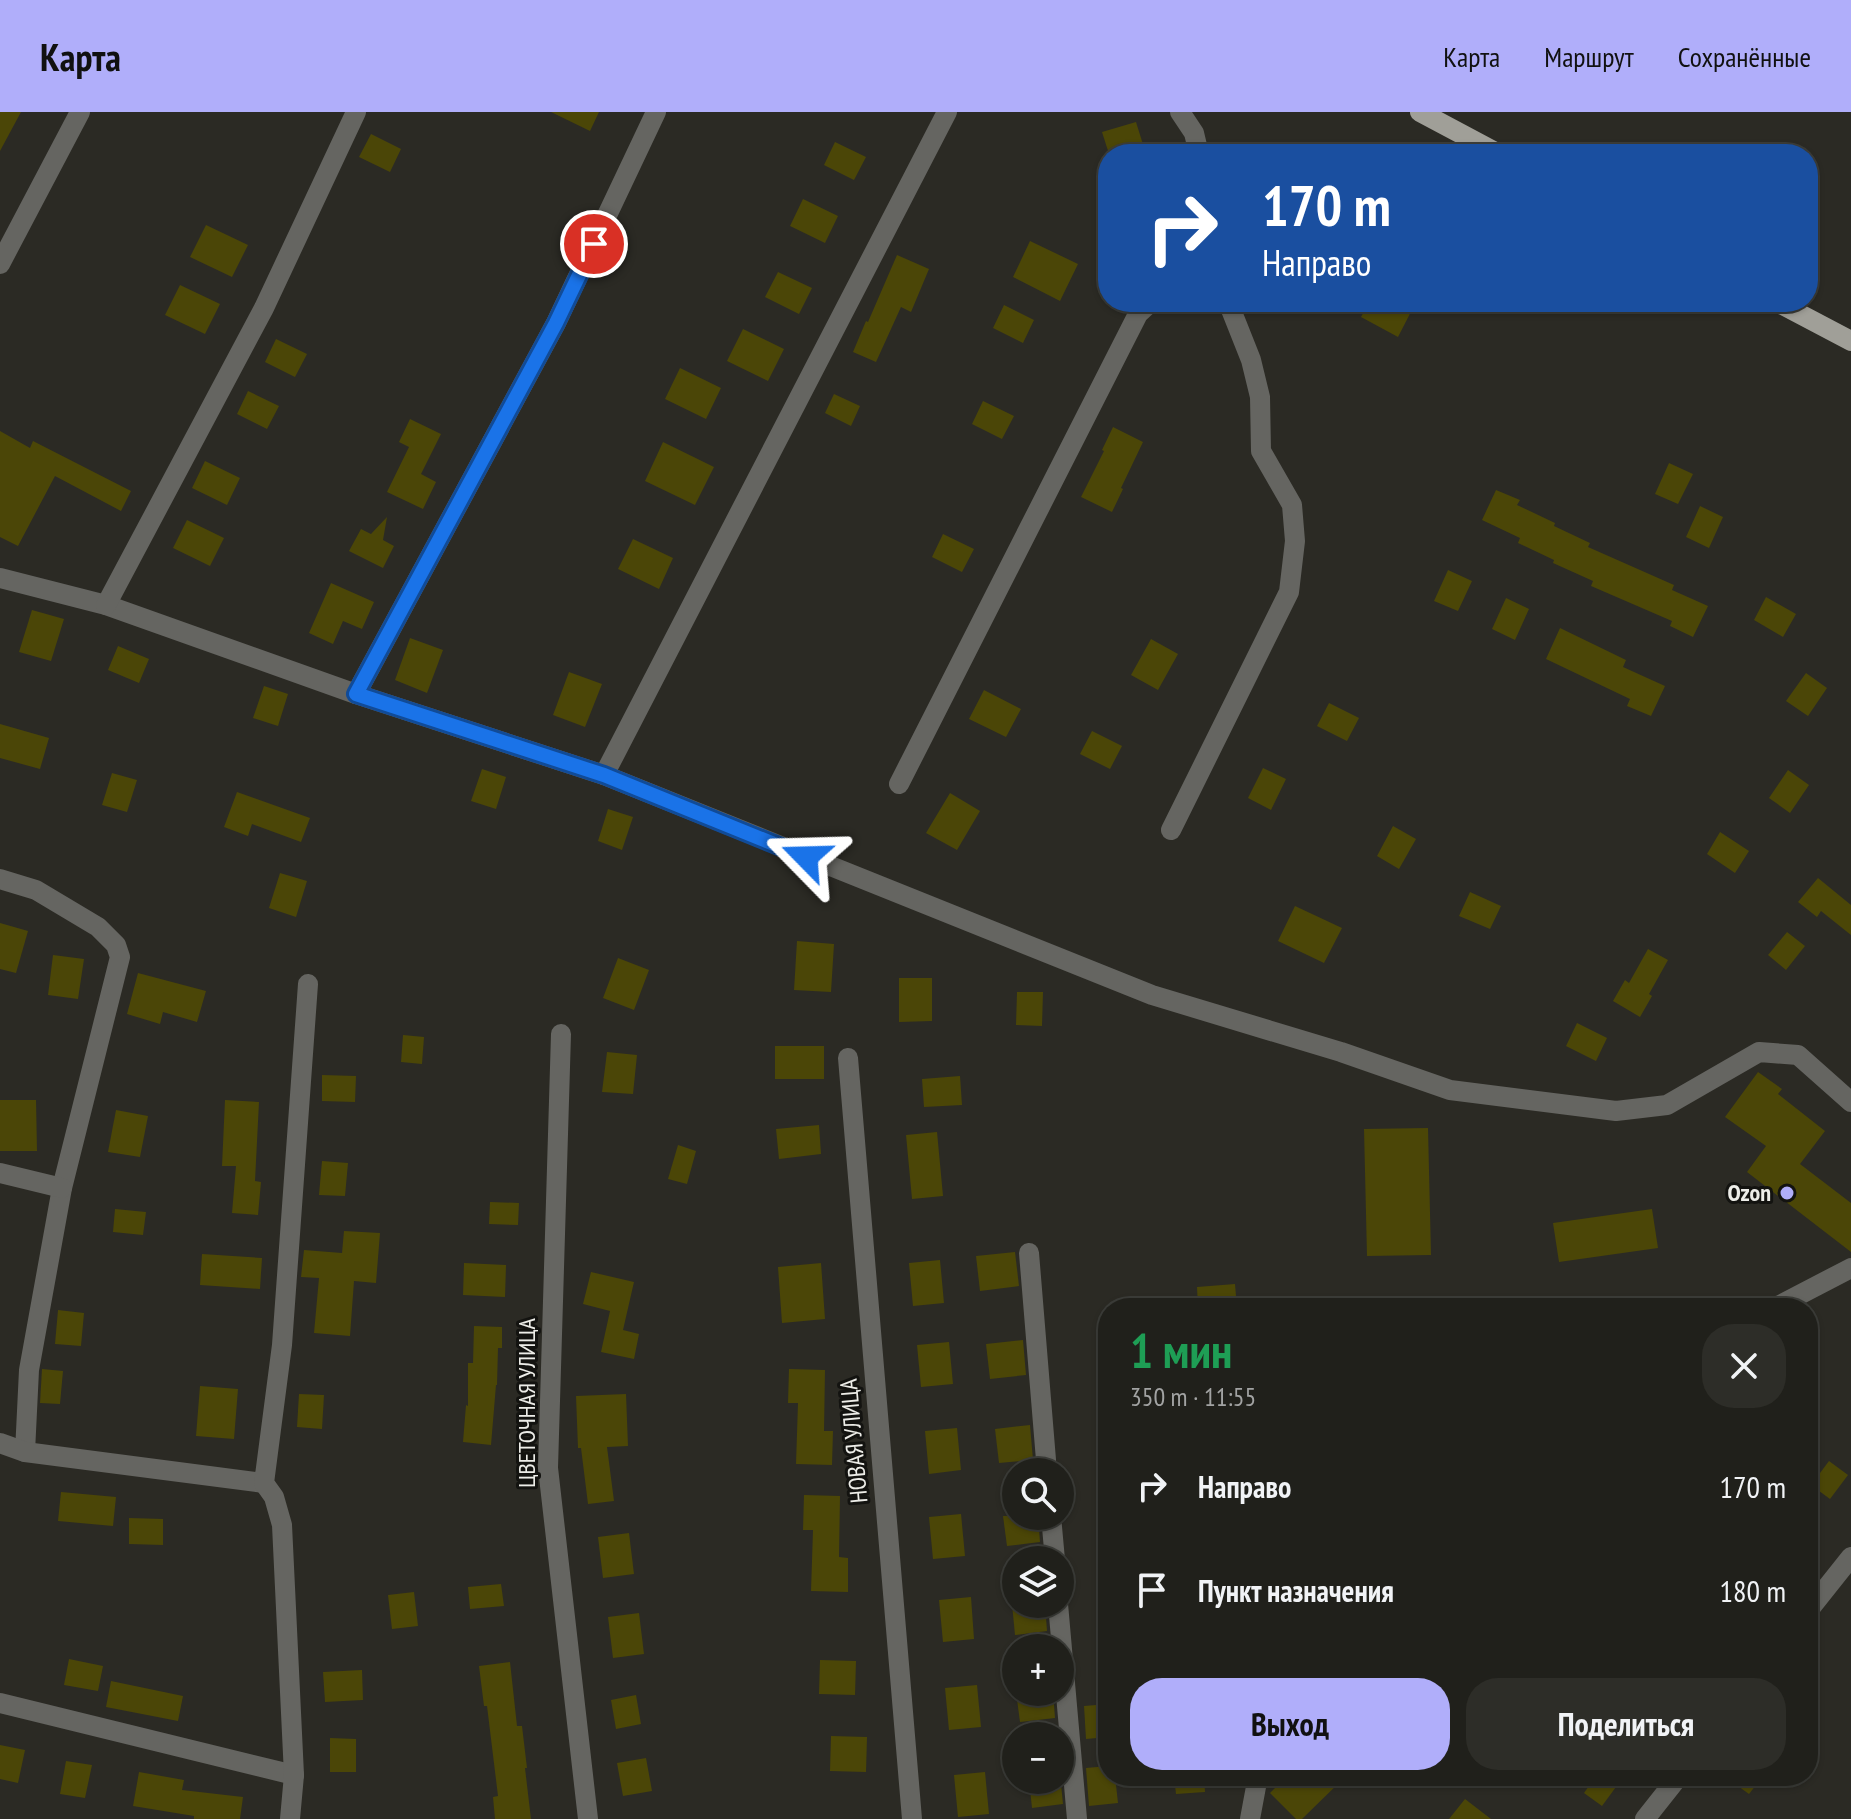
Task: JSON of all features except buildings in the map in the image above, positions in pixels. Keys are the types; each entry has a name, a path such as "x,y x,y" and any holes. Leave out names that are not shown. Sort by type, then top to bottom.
{"main road":[{"path":"1420,112 1480,144"},
{"path":"1796,312 1851,341"}],"street":[{"path":"0,264 80,112"},
{"path":"106,605 264,308 356,112"},
{"path":"356,694 556,323 656,112"},
{"path":"604,775 947,112"},
{"path":"1180,112 1194,133 1197,144"},
{"path":"899,784 1140,312"},
{"path":"1171,830 1289,592 1295,541 1292,505 1261,451 1260,397 1251,360 1232,312"},
{"path":"0,578 106,605 356,694 604,775 1152,995 1341,1052 1450,1090 1616,1111 1667,1105 1759,1052 1798,1055 1851,1102"},
{"path":"0,879 36,890 88,920 116,945 120,957 62,1188 29,1370 25,1452"},
{"path":"290,1819 294,1775 282,1525 274,1497 264,1483 282,1345 308,984"},
{"name":"ЦВЕТОЧНАЯ УЛИЦА","path":"561,1034 548,1468 588,1819"},
{"name":"НОВАЯ УЛИЦА","path":"848,1058 912,1819"},
{"path":"0,1173 62,1188"},
{"path":"1029,1253 1046,1458"},
{"path":"1791,1298 1851,1268"},
{"path":"0,1443 25,1452 264,1483"},
{"path":"1818,1598 1851,1557"},
{"path":"1059,1618 1077,1819"},
{"path":"0,1703 294,1775"},
{"path":"1250,1819 1256,1786"},
{"path":"1645,1819 1671,1786"}],"place":[{"name":"Ozon","path":"1787,1193"}],"route":[{"path":"594,244 556,323 356,694 604,775 806,857"}]}
